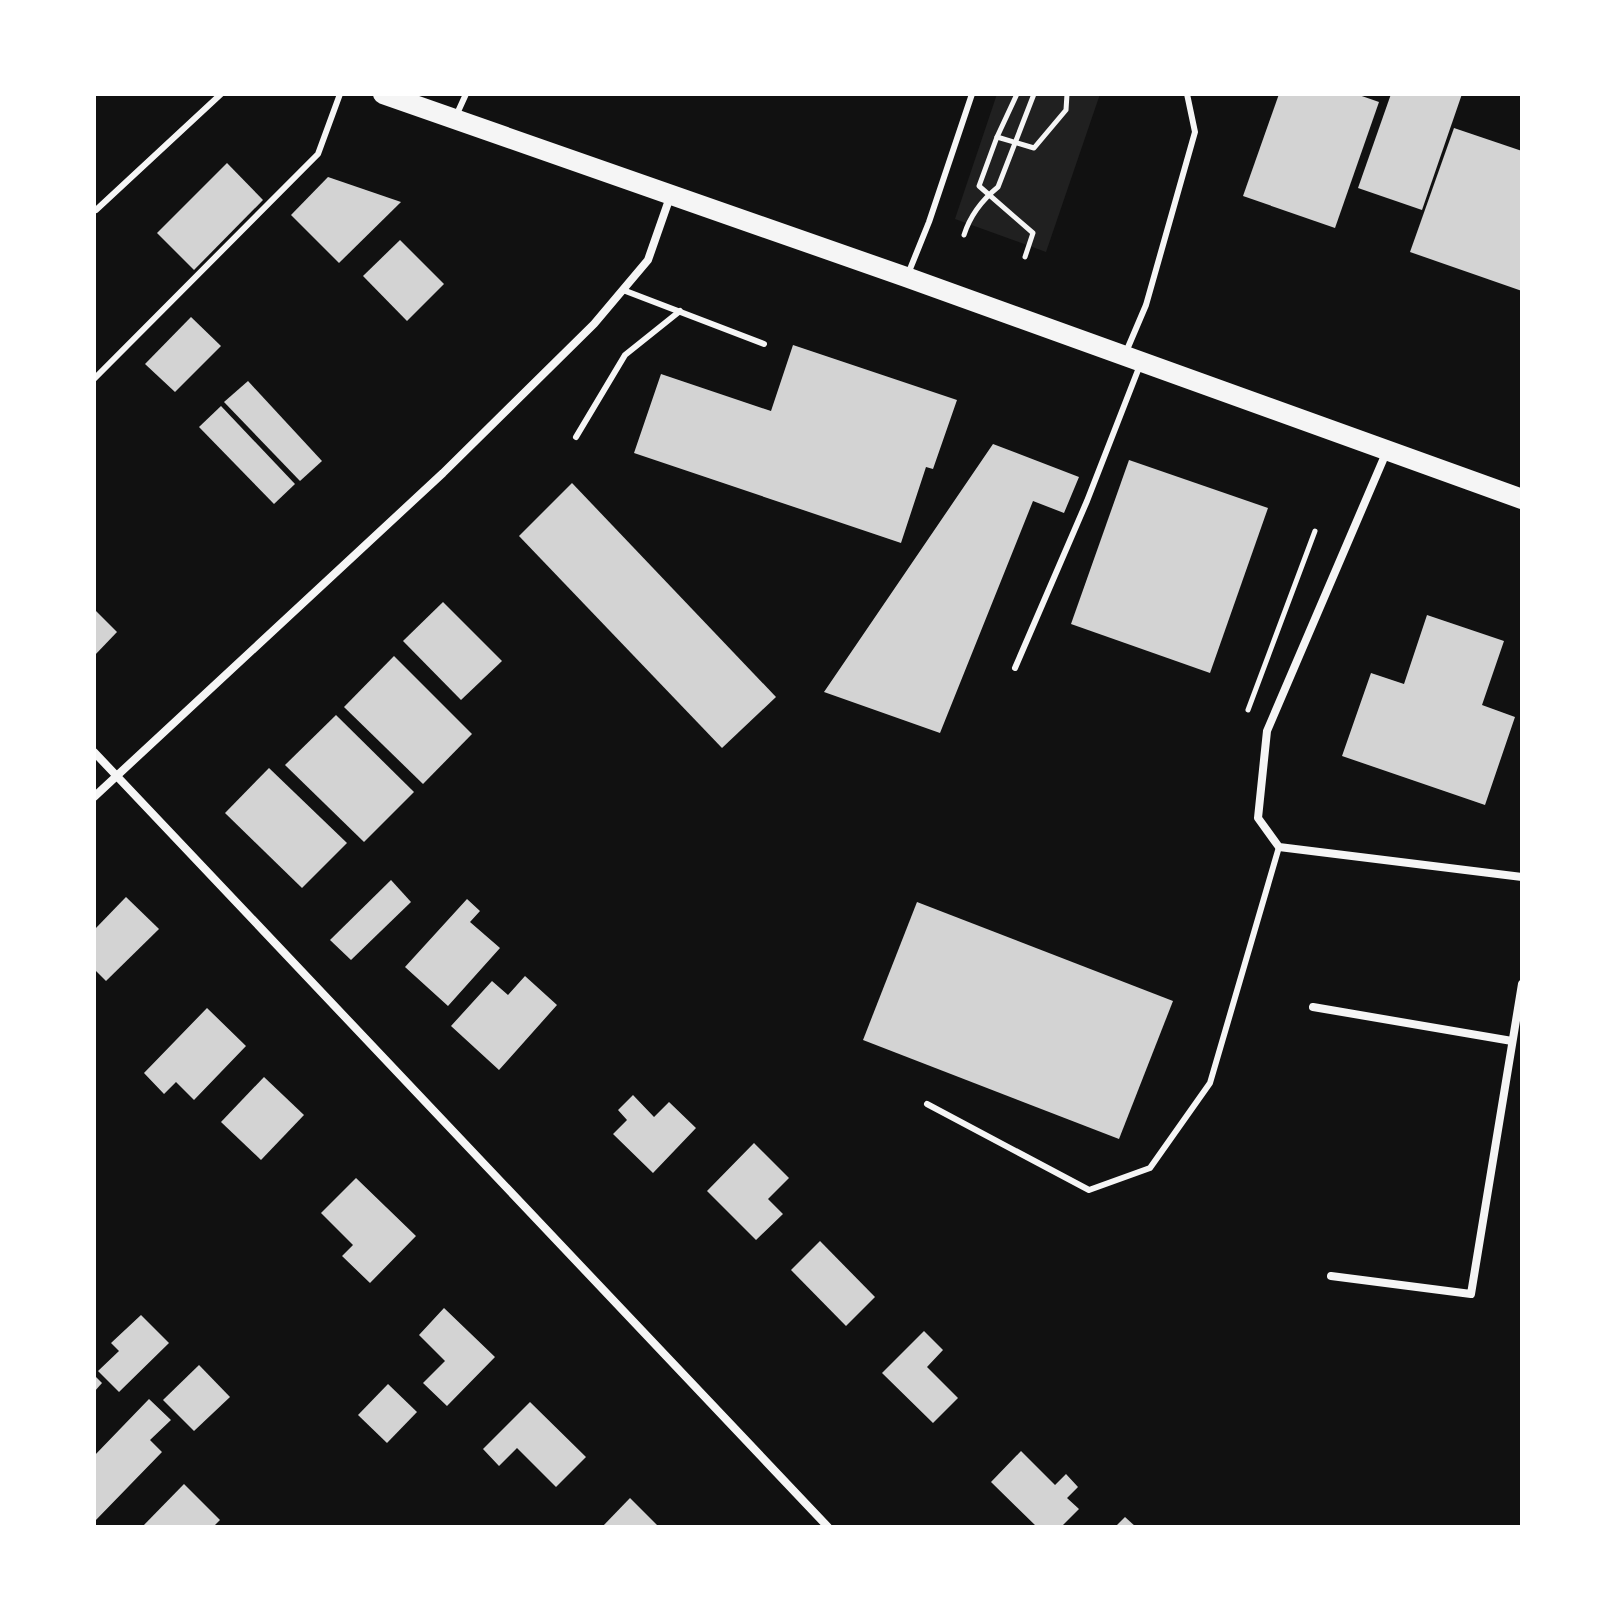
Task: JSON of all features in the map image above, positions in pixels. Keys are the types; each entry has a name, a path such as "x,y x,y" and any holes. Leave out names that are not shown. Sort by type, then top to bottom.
{"main road":[{"path":"383,94 906,277 1522,499"}],"street":[{"path":"94,797 443,473 594,324 648,260 671,194"},
{"path":"1387,452 1267,731 1258,818 1279,847 1522,877"},
{"path":"94,752 828,1527"},
{"path":"1331,1276 1471,1294 1522,984"},
{"path":"1313,1007 1512,1041"}],"lane":[{"path":"94,208 96,210 221,94"},
{"path":"94,379 318,154 340,94"},
{"path":"455,118 466,94"},
{"path":"906,277 929,222 972,94"},
{"path":"1015,668 1087,501 1133,358 1195,132 1187,94"},
{"path":"623,290 764,344"},
{"path":"576,437 625,355 680,311"},
{"path":"927,1104 1089,1190 1150,1168 1210,1083 1279,847"}],"path":[{"path":"1017,94 979,186 1033,233 1025,257"},
{"path":"964,235 969,220 998,187 1034,94"},
{"path":"997,137 1034,148 1066,110 1067,94"},
{"path":"1245,719 1315,531"}],"shaded area":[{"path":"997,94 1100,94 1046,252 955,219"}],"building":[{"path":"1279,94 1356,94 1379,102 1335,228 1243,196"},
{"path":"1391,94 1462,94 1422,210 1358,188"},
{"path":"1454,128 1522,151 1522,291 1410,252"},
{"path":"227,163 263,200 194,270 157,233"},
{"path":"328,177 401,202 339,263 291,215"},
{"path":"400,240 444,284 407,321 363,276"},
{"path":"191,317 221,346 175,392 145,364"},
{"path":"793,345 957,400 933,469 926,467 901,543 634,453 661,374 771,411"},
{"path":"248,381 322,461 300,481 224,402"},
{"path":"221,406 295,484 274,504 199,427"},
{"path":"993,444 1079,477 1064,513 1033,501 940,733 824,692"},
{"path":"1129,460 1268,508 1210,673 1071,624"},
{"path":"572,483 776,697 722,748 519,536"},
{"path":"443,602 502,661 461,700 403,641"},
{"path":"94,609 117,632 94,656"},
{"path":"1427,615 1504,641 1482,705 1515,717 1485,805 1342,756 1371,673 1404,684"},
{"path":"394,656 472,734 423,784 344,707"},
{"path":"336,715 414,792 364,842 285,765"},
{"path":"269,768 347,843 302,888 225,813"},
{"path":"391,880 411,902 351,960 330,940"},
{"path":"126,897 159,929 106,981 94,969 94,930"},
{"path":"467,899 480,911 470,922 500,948 448,1006 405,967"},
{"path":"917,902 1173,1001 1119,1139 863,1040"},
{"path":"525,976 557,1005 499,1070 451,1026 492,981 508,995"},
{"path":"207,1008 246,1046 194,1100 176,1082 164,1094 144,1073"},
{"path":"264,1077 304,1115 261,1160 221,1122"},
{"path":"633,1095 654,1117 669,1102 696,1128 653,1173 613,1134 627,1120 618,1110"},
{"path":"754,1143 789,1178 768,1199 783,1214 756,1240 707,1191"},
{"path":"356,1178 416,1236 370,1283 342,1256 353,1245 321,1213"},
{"path":"820,1241 875,1297 846,1326 791,1270"},
{"path":"444,1308 495,1357 447,1406 423,1383 445,1361 419,1335"},
{"path":"141,1315 169,1343 119,1392 98,1371 119,1351 111,1343"},
{"path":"924,1331 943,1350 927,1367 958,1398 933,1423 882,1373"},
{"path":"199,1365 230,1397 194,1431 163,1400"},
{"path":"94,1375 102,1383 94,1392"},
{"path":"388,1384 417,1412 387,1443 358,1415"},
{"path":"149,1399 171,1420 150,1440 162,1452 94,1522 94,1456"},
{"path":"530,1402 586,1457 556,1487 517,1448 499,1466 483,1449"},
{"path":"1021,1451 1055,1485 1066,1474 1078,1487 1067,1498 1079,1509 1061,1527 1037,1527 991,1482"},
{"path":"184,1484 220,1520 213,1527 142,1527"},
{"path":"630,1498 659,1527 602,1527"},
{"path":"1125,1517 1136,1527 1115,1527"}]}
